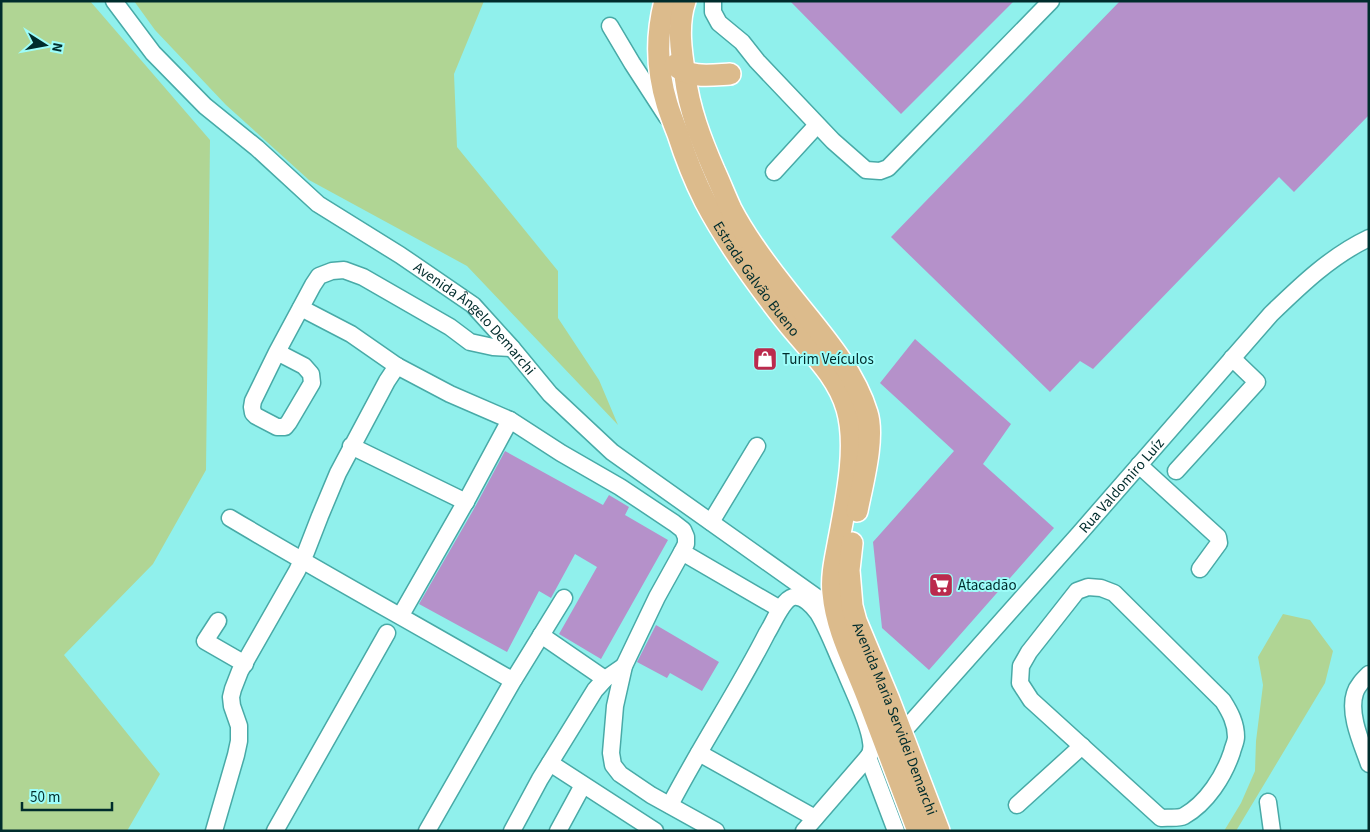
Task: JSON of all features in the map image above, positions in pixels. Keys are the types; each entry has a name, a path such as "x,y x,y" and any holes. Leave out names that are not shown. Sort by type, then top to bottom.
{"main road":[{"name":"Estrada Galvão Bueno","path":"665,1 661,16 660,69 667,104 683,150 705,201 738,256 838,387 847,410 851,433 850,459 846,499 834,566 833,591 844,608"},
{"path":"676,1 670,44 671,59 676,67 684,72 701,75 730,74"},
{"name":"Estrada Galvão Bueno","path":"684,1 680,25 687,90 701,140 731,209 781,284 838,356 853,381 868,415 870,430 867,464 854,525 844,608"},
{"name":"Avenida Maria Servidei Demarchi","path":"844,608 840,628 918,831"},
{"name":"Avenida Maria Servidei Demarchi","path":"885,746 939,831"}],"street":[{"name":"Avenida Ângelo Demarchi","path":"114,1 153,53 205,106 256,148 318,204 400,255 473,305 550,394 612,452 710,522 844,608"},
{"path":"713,1 713,12 719,23 742,42 757,61 833,141 866,170 880,171 888,168 1051,1"},
{"path":"610,26 676,129"},
{"path":"774,172 817,124"},
{"name":"Rua Valdomiro Luíz","path":"804,831 1080,534 1271,314 1306,280 1341,254 1369,238"},
{"path":"277,352 304,366 311,374 312,383 290,422 285,427 277,427 256,416 253,413 252,407 277,352 319,276 332,271 344,270 363,277 450,327 470,342 494,348 512,348"},
{"path":"301,308 351,334 396,366 450,394 510,420 620,488 683,530 686,544 657,597 624,666 615,706 611,754 613,765 620,774 651,795 716,831"},
{"path":"1176,471 1257,382 1232,358"},
{"path":"214,831 239,741 239,726 231,697 240,671 302,561 338,473 396,366"},
{"path":"401,615 466,502 510,420"},
{"path":"352,446 466,502"},
{"path":"710,522 757,446"},
{"path":"1138,465 1218,537 1219,543 1200,569"},
{"path":"230,518 510,679 514,679"},
{"path":"682,552 780,609"},
{"path":"1088,587 1101,588 1114,593 1223,701 1232,714 1236,738 1227,766 1210,794 1182,817 1161,818 1082,746 1031,700 1020,683 1021,666 1029,652 1078,591 1088,587"},
{"path":"670,805 780,609 788,600 796,596 806,601 817,612 826,627 870,733 872,744 870,754 885,746 896,831"},
{"path":"427,831 514,679 564,598"},
{"path":"218,621 205,641 245,664"},
{"path":"274,831 387,633"},
{"path":"542,635 605,679"},
{"path":"512,831 550,763 595,690 605,679 624,666"},
{"path":"1369,674 1356,689 1352,707 1369,764"},
{"path":"1017,805 1082,746"},
{"path":"699,753 815,818"},
{"path":"550,763 655,831"},
{"path":"558,831 583,785"},
{"path":"1268,802 1272,831"}],"green space":[{"path":"1,1 90,1 210,140 206,470 153,564 64,655 160,774 127,831 1,831"},
{"path":"134,1 484,1 454,74 457,147 558,271 558,318 599,380 618,425 467,266 309,180 226,105 155,30"},
{"path":"1283,614 1310,620 1333,651 1325,683 1236,831 1224,831 1241,803 1255,771 1256,741 1263,685 1258,657"}],"building":[{"path":"790,1 1014,1 901,114"},
{"path":"1120,1 1369,1 1369,115 1294,192 1279,177 1093,369 1080,361 1050,392 891,237"},
{"name":"Atacadão","path":"915,339 1011,424 983,464 1054,528 929,670 882,628 873,542 954,451 880,383"},
{"path":"505,451 603,505 609,495 629,507 625,515 668,540 601,659 559,634 597,567 575,554 551,598 539,591 507,652 419,604"},
{"path":"656,625 719,662 702,691 670,673 667,678 637,662"}],"place":[{"name":"Turim Veículos","path":"765,359"},
{"name":"Atacadão","path":"941,585"}]}
